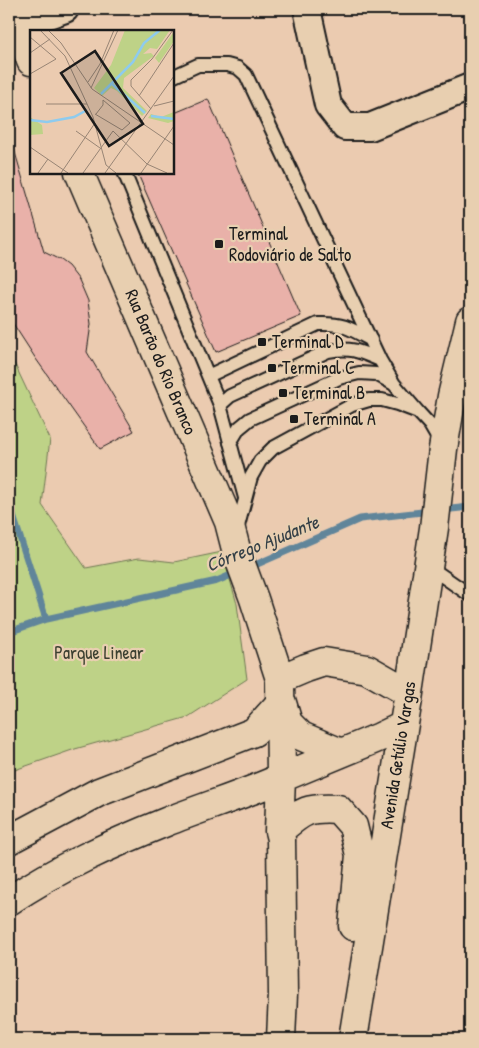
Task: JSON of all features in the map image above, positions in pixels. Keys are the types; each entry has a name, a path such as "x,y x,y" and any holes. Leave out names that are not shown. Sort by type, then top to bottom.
{"main road":[{"name":"Rua Barão do Rio Branco","path":"80,174 229,522 236,547"},
{"name":"Avenida Getúlio Vargas","path":"354,1030 409,693 452,396 470,323"},
{"path":"236,547 254,599 281,691 288,723 301,736 340,753"},
{"path":"9,840 99,792 254,732 281,691 306,668 324,662 367,669 409,693"},
{"path":"281,691 279,831 281,839 282,928 281,1039"},
{"path":"9,901 34,884 99,850 168,821 243,795 340,753 380,738 403,726"},
{"path":"279,831 303,811 317,808 338,809 353,826 360,855 352,935 354,1030"}],"street":[{"path":"31,30 65,9"},
{"path":"307,9 328,106 345,127 370,127 470,87"}],"lane":[{"path":"174,77 198,65 227,65 238,68 246,75 380,360 394,384 430,425 442,460"},
{"path":"125,174 220,405 245,498"},
{"path":"208,376 318,324 336,324 350,327 371,340"},
{"path":"220,405 230,396 328,351 356,350 380,360"},
{"path":"230,443 239,428 250,419 339,378 359,373 376,374 394,384"},
{"path":"236,547 251,477 260,461 272,449 352,405 370,400 382,400 418,412"},
{"path":"428,566 470,595"}],"green space":[{"name":"Parque Linear","path":"9,352 50,439 42,505 86,568 139,558 174,562 222,552 237,604 247,679 188,717 75,749 9,772"}],"building":[{"name":"Terminal Rodoviário de Salto","path":"208,99 301,316 216,352 138,174 174,174 174,113"},
{"path":"9,149 14,149 44,252 68,266 79,280 88,301 91,324 87,352 134,431 100,449 12,322 9,311"}],"waterway":[{"path":"9,503 46,619"},
{"name":"Córrego Ajudante","path":"442,510 470,507"},
{"name":"Córrego Ajudante","path":"248,568 360,519 431,511"},
{"name":"Córrego Ajudante","path":"9,632 46,619 217,581 238,572"}],"place":[{"name":"Terminal Rodoviário de Salto","path":"219,244"},
{"name":"Terminal D","path":"262,342"},
{"name":"Terminal C","path":"272,368"},
{"name":"Terminal B","path":"283,393"},
{"name":"Terminal A","path":"294,419"}]}
